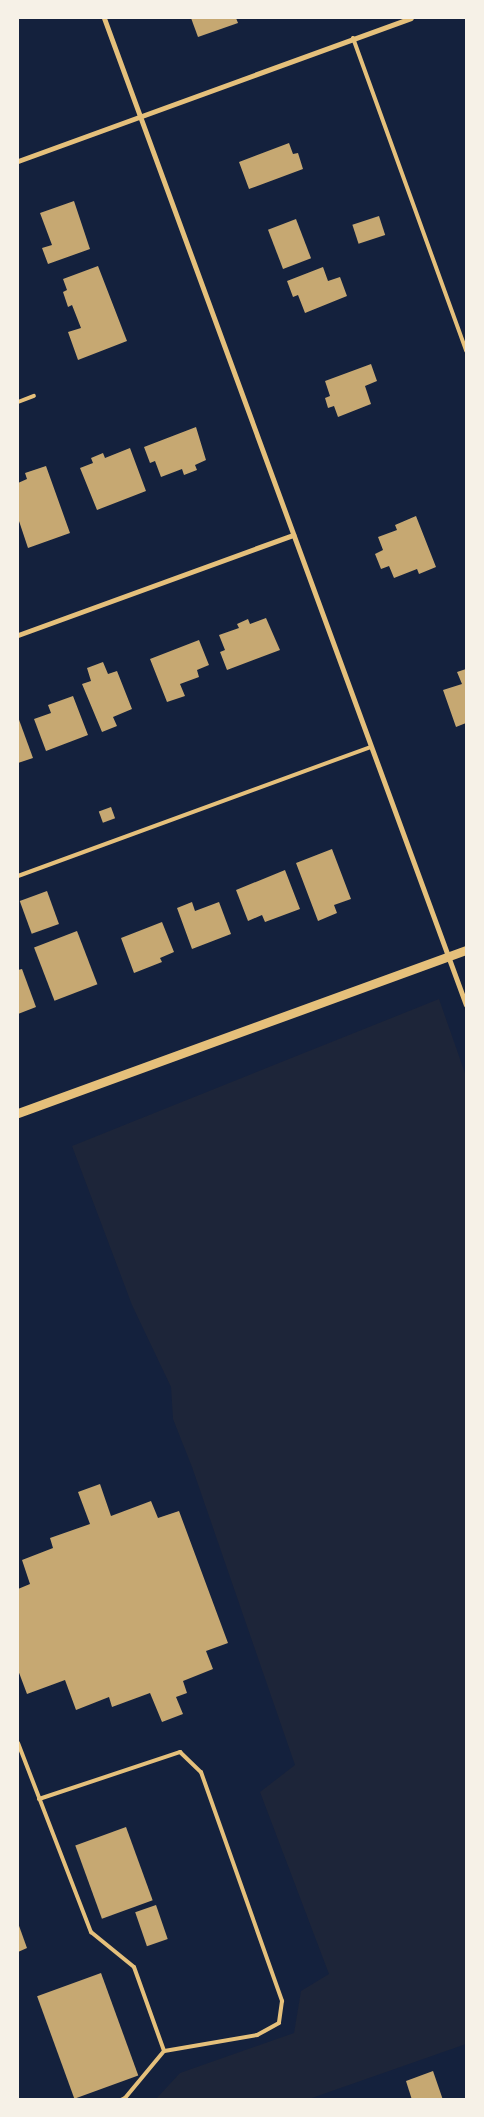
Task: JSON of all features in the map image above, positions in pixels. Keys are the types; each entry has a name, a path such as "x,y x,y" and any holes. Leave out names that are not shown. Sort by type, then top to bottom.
{"street":[{"path":"104,18 466,1005"},
{"path":"18,161 411,18"},
{"path":"18,635 293,535"},
{"path":"18,1112 466,950"}],"lane":[{"path":"353,38 466,351"},
{"path":"18,402 34,396"},
{"path":"18,876 371,747"},
{"path":"18,1743 91,1932 134,1967 164,2051"},
{"path":"39,1799 180,1752 201,1772 282,2001 279,2023 257,2036 164,2051 125,2098 121,2100"}],"shaded area":[{"path":"439,999 466,1076 466,2044 309,2099 156,2099 180,2073 294,2033 301,1991 329,1974 260,1792 295,1765 192,1467 173,1419 171,1387 132,1305 72,1146"}],"building":[{"path":"191,18 236,18 238,23 198,37"},
{"path":"289,143 293,154 298,153 303,169 249,189 239,162"},
{"path":"74,201 90,249 48,264 42,248 52,245 40,213"},
{"path":"379,216 385,235 359,244 352,225"},
{"path":"296,219 311,258 283,269 268,230"},
{"path":"98,266 127,341 78,360 68,332 81,328 72,305 68,307 63,292 67,290 63,279"},
{"path":"323,267 328,281 340,277 347,296 305,313 298,295 293,297 287,281"},
{"path":"371,364 377,381 365,386 371,404 338,417 334,406 328,408 325,398 330,396 325,381"},
{"path":"196,427 206,460 195,465 197,470 184,475 182,469 161,477 155,461 150,463 144,447"},
{"path":"130,448 146,491 97,510 80,468 93,463 91,458 103,453 105,458"},
{"path":"46,466 70,533 28,548 18,518 18,483 27,479 25,473"},
{"path":"416,516 436,567 419,574 417,569 394,578 389,566 381,569 375,554 383,550 378,537 397,530 395,525"},
{"path":"266,618 280,650 227,670 220,652 225,650 219,635 239,628 237,624 248,619 250,624"},
{"path":"199,640 209,665 197,670 199,677 180,684 185,696 167,702 150,659"},
{"path":"103,662 108,674 117,671 132,709 113,717 117,726 102,732 82,684 91,681 87,668"},
{"path":"466,669 466,723 456,727 443,690 462,684 457,672"},
{"path":"73,696 88,735 46,751 34,719 51,713 48,705"},
{"path":"18,717 33,758 18,763"},
{"path":"111,807 115,818 103,823 99,811"},
{"path":"332,849 351,899 334,905 337,913 318,921 296,863"},
{"path":"285,870 300,909 265,922 262,915 248,921 236,890"},
{"path":"47,891 59,924 32,934 20,901"},
{"path":"192,902 195,911 219,902 231,934 192,949 177,908"},
{"path":"162,922 174,952 160,958 162,962 134,973 121,938"},
{"path":"77,931 97,984 54,1001 34,947"},
{"path":"22,969 36,1007 18,1014 18,970"},
{"path":"100,1484 111,1516 151,1501 158,1518 179,1511 228,1643 206,1651 213,1669 183,1681 187,1693 176,1697 183,1714 162,1722 150,1693 112,1707 109,1697 76,1710 65,1680 27,1694 18,1670 18,1589 30,1584 22,1560 53,1548 50,1538 90,1524 78,1492"},
{"path":"126,1827 153,1900 102,1919 75,1845"},
{"path":"156,1905 168,1939 147,1946 135,1912"},
{"path":"18,1923 27,1948 18,1952"},
{"path":"101,1973 138,2075 74,2099 37,1996"},
{"path":"433,2071 443,2100 412,2100 406,2081"}]}
